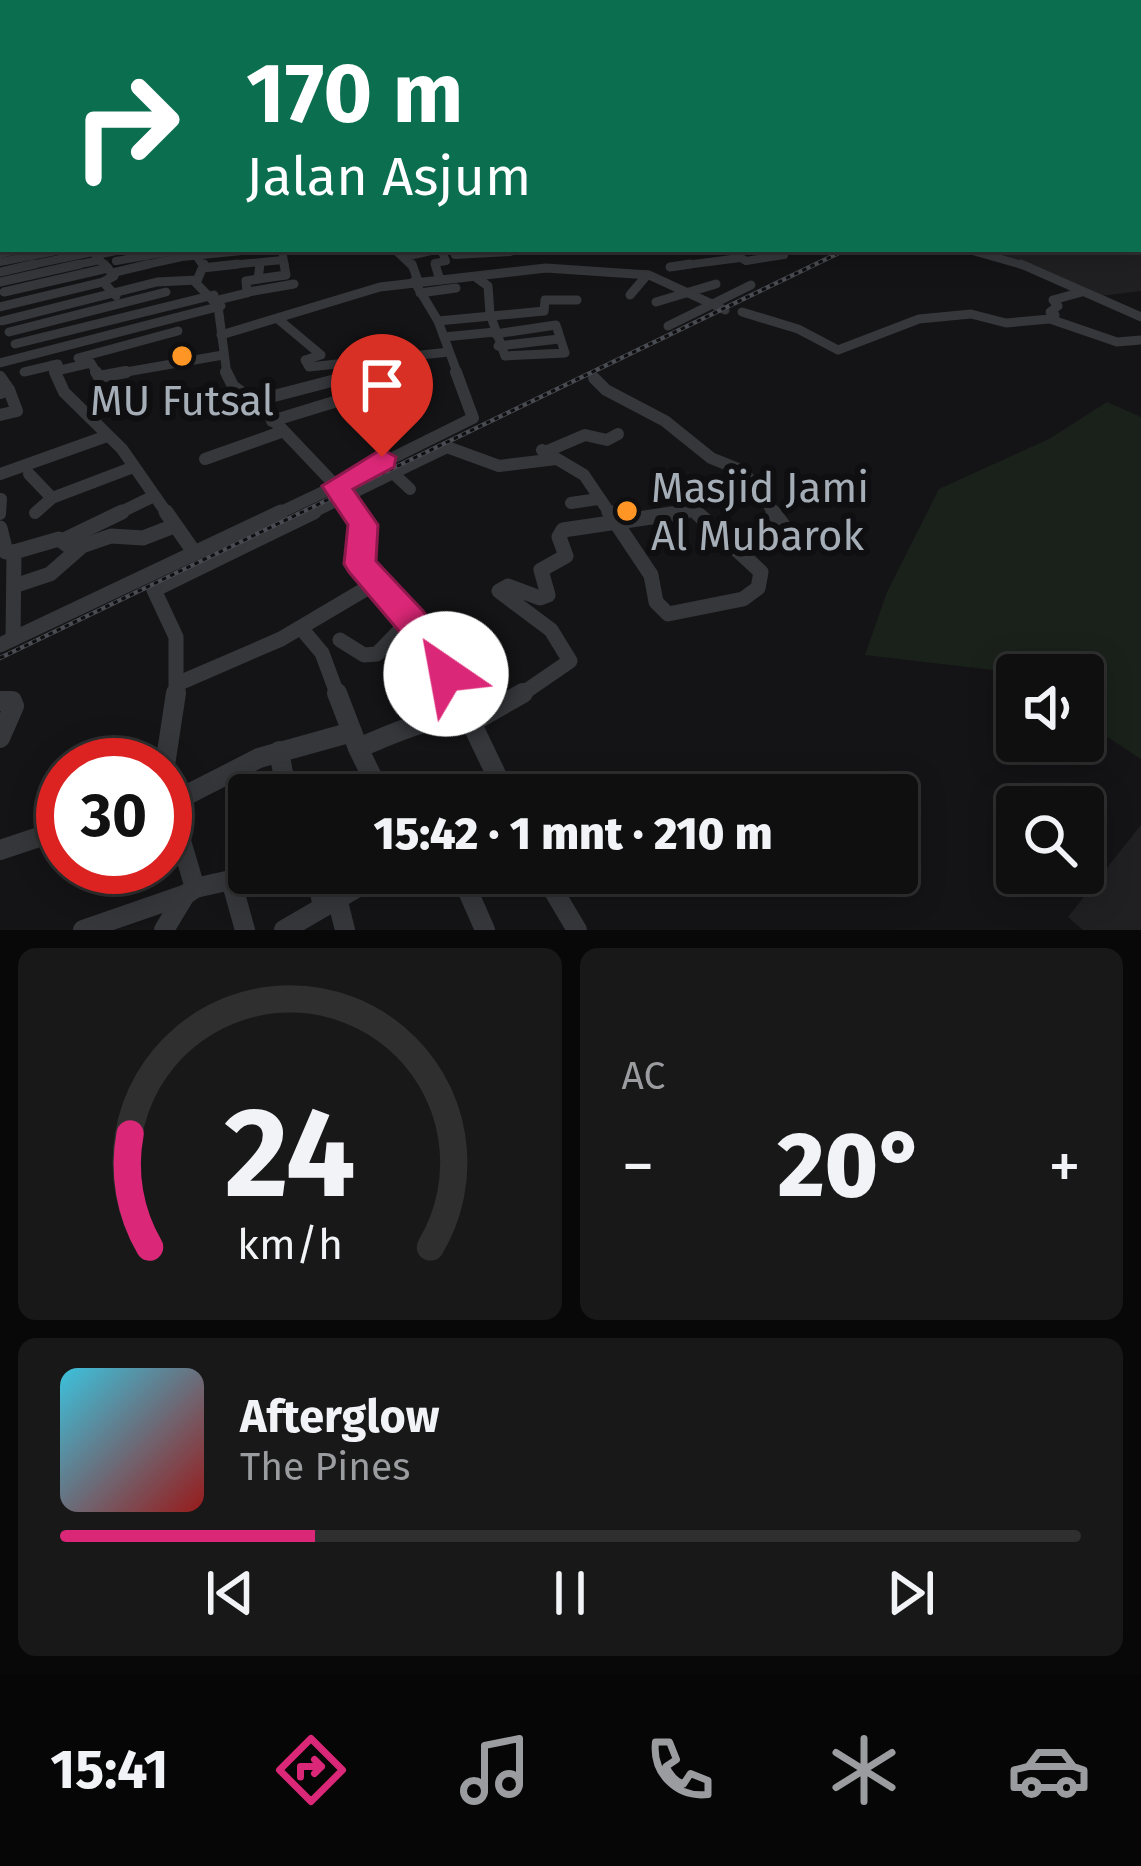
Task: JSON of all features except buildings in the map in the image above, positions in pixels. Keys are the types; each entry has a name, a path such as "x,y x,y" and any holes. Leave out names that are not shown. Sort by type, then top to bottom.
{"street":[{"path":"4,324 123,303 164,287 196,260 244,252"},
{"path":"169,738 178,684 176,637 154,590 473,418 438,320 401,252"},
{"path":"440,280 435,263 446,261 445,252"},
{"path":"510,252 526,270"},
{"path":"732,252 748,261 784,255"},
{"path":"977,252 1011,261 1141,317"},
{"path":"0,272 57,253 102,260 114,278 5,305 1,286 102,260 156,255 260,263 283,258 286,275 246,281 248,292"},
{"path":"668,253 670,267"},
{"path":"156,255 164,287"},
{"path":"659,278 670,267 740,257"},
{"path":"196,260 218,300 223,356 233,387 255,401 340,491 363,525 360,564 410,620 474,721 497,774"},
{"path":"259,279 260,263"},
{"path":"221,335 331,300 440,280 586,265 659,278 725,310"},
{"path":"572,268 572,280"},
{"path":"502,274 507,288"},
{"path":"630,295 646,275"},
{"path":"444,337 496,337 560,330 565,353 513,358 496,337 488,286 476,278"},
{"path":"103,282 140,326"},
{"path":"15,344 132,314 294,284"},
{"path":"716,284 656,303 673,323 751,285"},
{"path":"418,285 456,288"},
{"path":"4,324 113,293 164,287"},
{"path":"1050,319 1055,314 1050,312 1058,306 1053,300 1086,291"},
{"path":"0,364 171,318 218,300"},
{"path":"438,320 544,311 545,300 577,300"},
{"path":"742,312 798,329 838,350 926,317 971,314 1006,323 1050,319 1121,343 1141,340"},
{"path":"54,368 179,335 171,318"},
{"path":"278,319 321,355 304,360 309,368 449,352"},
{"path":"4,324 22,358"},
{"path":"80,342 87,356"},
{"path":"25,372 91,363 99,377 223,356"},
{"path":"336,363 379,424 377,446 389,467 410,489"},
{"path":"54,368 64,392 122,449 194,552"},
{"path":"0,377 15,405 0,412"},
{"path":"255,401 347,377"},
{"path":"594,378 606,390 665,421 711,458 743,471 792,537"},
{"path":"205,459 360,394"},
{"path":"389,467 447,447 472,463 495,469 548,454 585,435 607,440 618,434"},
{"path":"0,474 107,436"},
{"path":"548,454 584,475 656,588 662,610 677,614 743,599 761,583 754,564 692,511 689,501 749,482"},
{"path":"35,513 52,498 131,468"},
{"path":"29,474 52,498"},
{"path":"6,642 194,552 340,491"},
{"path":"14,586 50,574 67,546 152,497"},
{"path":"572,503 598,499"},
{"path":"0,514 1,500"},
{"path":"192,786 279,751 355,740 459,716 474,721 499,710 570,661 551,631 499,591 506,586 546,597 550,591 541,569 566,556 560,532 692,511"},
{"path":"0,528 6,552 14,552 110,536 143,538 174,526"},
{"path":"6,642 14,552"},
{"path":"178,684 301,628 374,584"},
{"path":"340,640 364,655 377,654 410,620"},
{"path":"301,628 322,653 371,774"},
{"path":"0,701 12,701 14,706 0,738"},
{"path":"279,751 283,774"},
{"path":"0,850 36,838"},
{"path":"192,890 231,880 245,930"},
{"path":"83,930 182,894"},
{"path":"164,930 188,894"},
{"path":"326,894 345,930"},
{"path":"284,930 344,894"},
{"path":"469,894 484,930"},
{"path":"556,894 577,930"}],"shaded area":[{"path":"1141,252 1141,291 1100,296 995,253"},
{"path":"1107,402 1141,417 1141,759 1104,735 1104,654 996,654 996,670 865,655 887,592 939,489 1049,439"},
{"path":"1141,825 1141,930 1083,930 1068,917 1086,894 1104,894 1104,872"}],"railway":[{"path":"0,658 841,252"}],"place":[{"name":"MU Futsal","path":"182,356"},
{"name":"Masjid Jami Al Mubarok","path":"627,511"}],"route":[{"path":"382,457 385,462 336,486 363,525 360,564 425,639 446,674"}]}
